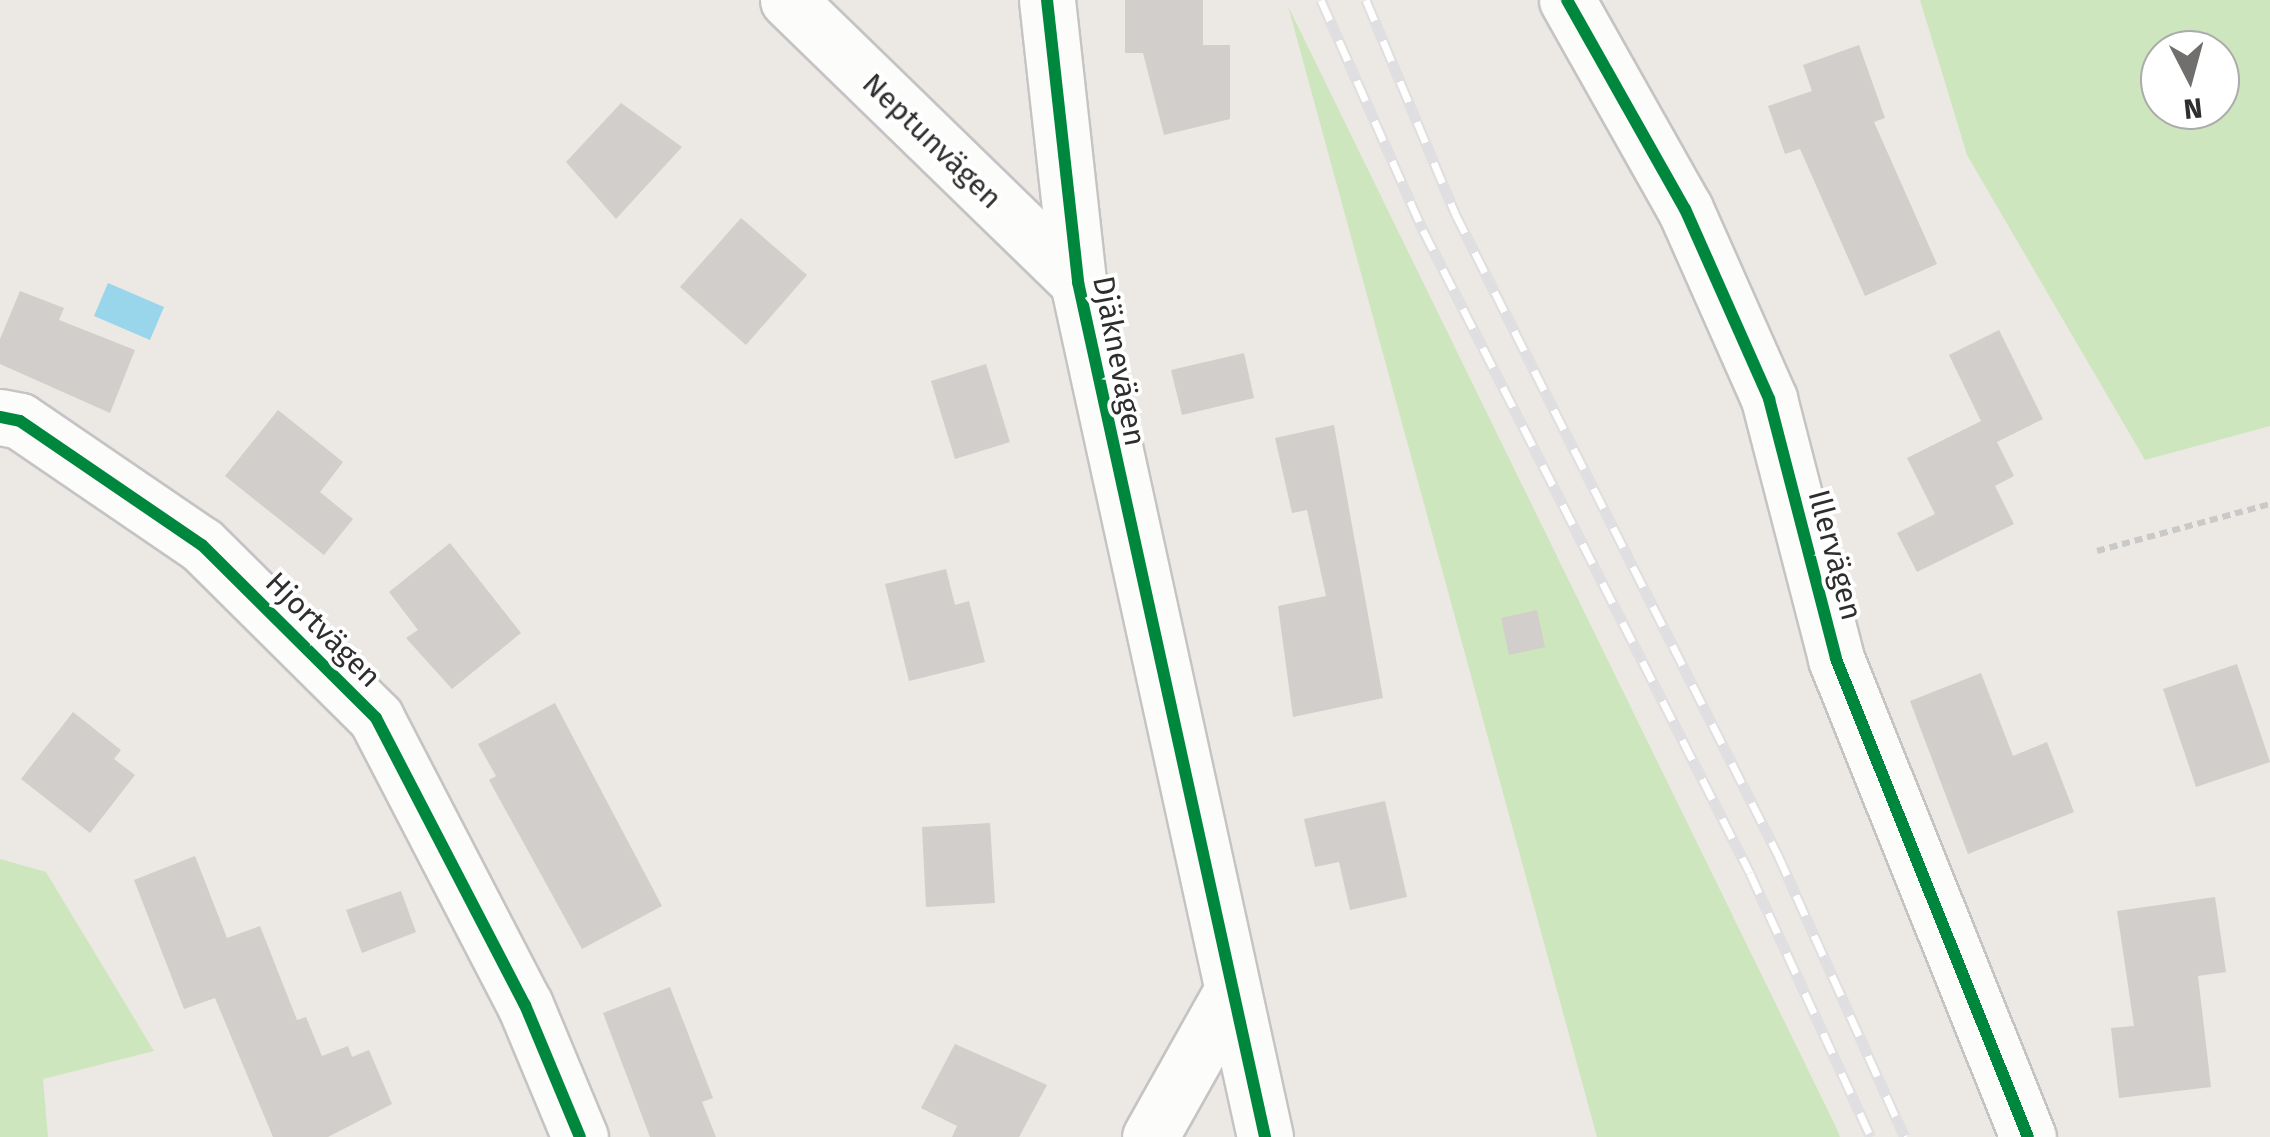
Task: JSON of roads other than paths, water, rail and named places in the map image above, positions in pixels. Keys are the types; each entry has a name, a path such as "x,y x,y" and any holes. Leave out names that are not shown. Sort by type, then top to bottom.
{"street":[{"name":"Neptunvägen","path":"788,0 1078,282"},
{"name":"Djäknevägen","path":"1047,0 1078,282 1229,996 1265,1137"},
{"name":"Illervägen","path":"1567,0 1685,209 1768,398 1836,659 2028,1137"},
{"name":"Hjortvägen","path":"0,417 20,422 202,546 376,718 525,1005 580,1137"},
{"path":"1150,1137 1229,996"}],"water":[{"path":"108,283 164,307 150,340 94,316"}],"railway":[{"path":"1321,0 1423,230 1750,873 1871,1137"},
{"path":"1366,0 1455,213 1778,855 1905,1137"}]}
